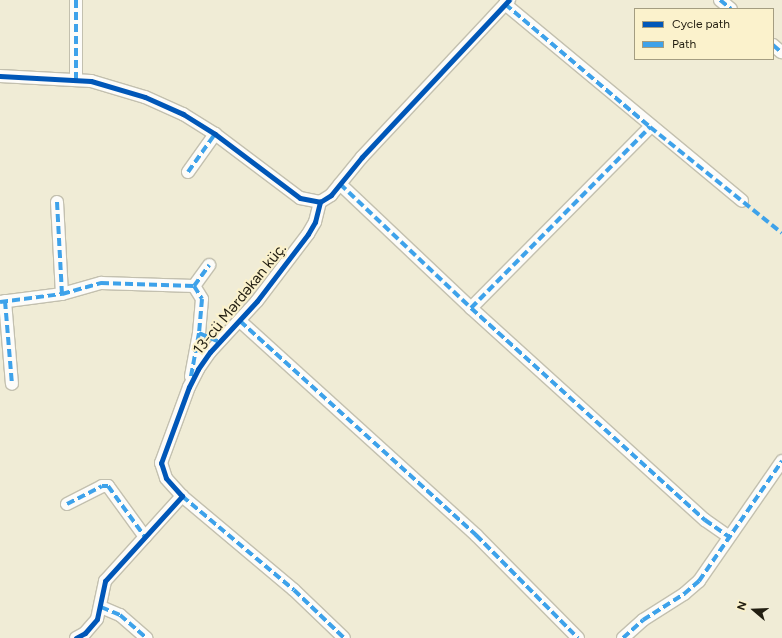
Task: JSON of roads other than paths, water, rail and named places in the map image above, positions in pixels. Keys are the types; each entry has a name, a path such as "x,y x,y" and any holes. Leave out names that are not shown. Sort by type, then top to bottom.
{"street":[{"path":"76,0 76,80"},
{"path":"720,0 730,8"},
{"path":"0,76 76,80 105,84 145,97 183,114 215,134 300,198 320,202 331,195 507,2 650,127 742,201"},
{"path":"471,308 650,127"},
{"path":"188,172 215,134"},
{"path":"340,184 471,308 704,520 729,538"},
{"path":"57,202 62,294"},
{"name":"13-cü Mərdəkan küç.","path":"320,202 315,222 308,234 240,321 219,342 189,387 162,463 166,478 182,496 294,590 344,638"},
{"path":"194,286 209,265"},
{"path":"12,384 3,302 62,294 101,283 194,286"},
{"path":"189,387 199,334 202,299 194,286"},
{"path":"240,321 476,535 578,638"},
{"path":"199,334 219,342"},
{"path":"623,638 643,620 691,589 729,538 782,461"},
{"path":"67,504 102,486 108,486 145,537"},
{"path":"76,638 92,626 101,607 100,597 105,581 182,496"},
{"path":"101,607 120,615 146,638"}]}
